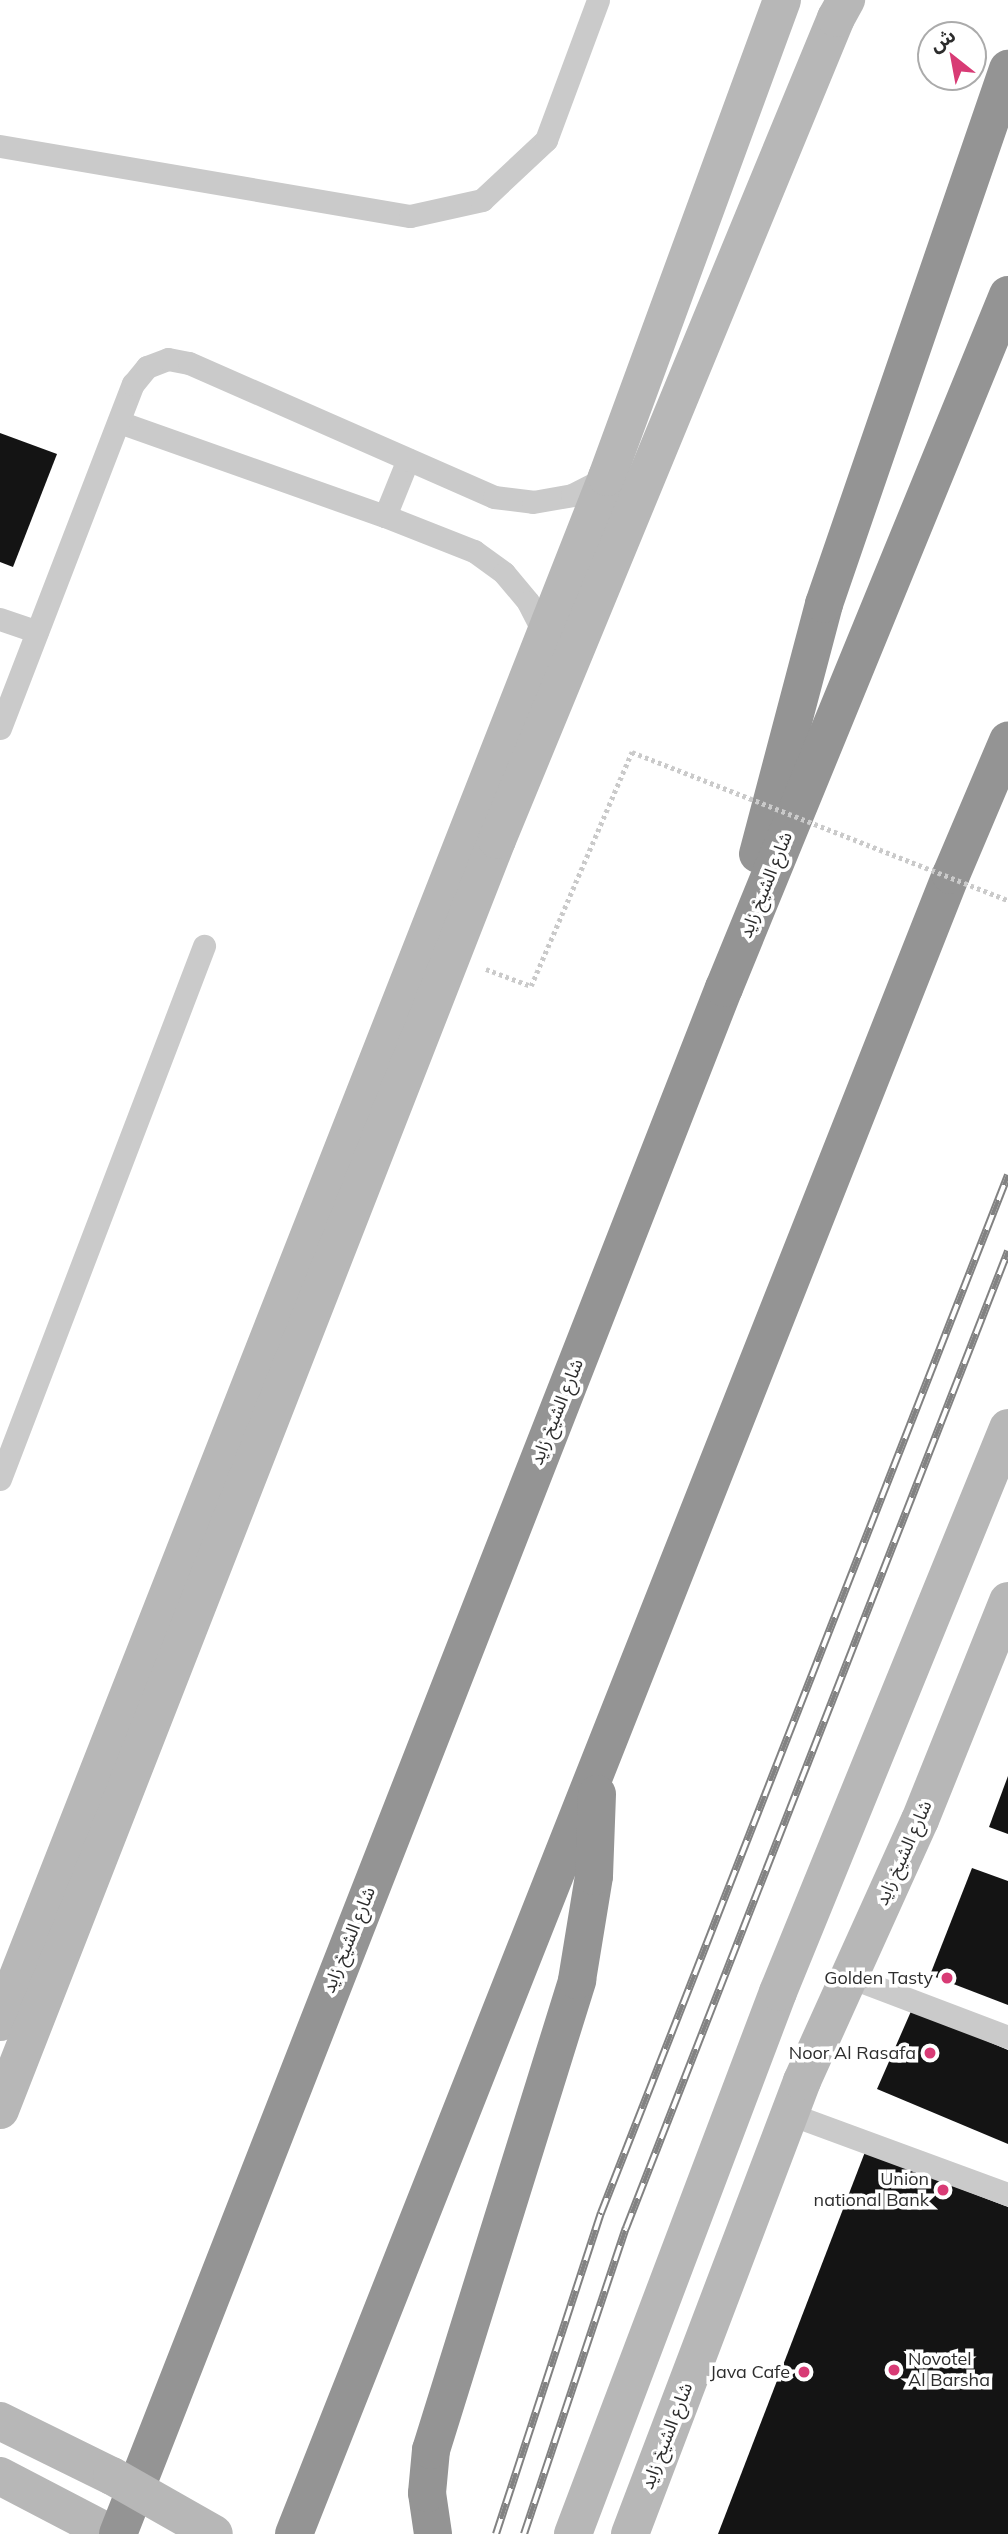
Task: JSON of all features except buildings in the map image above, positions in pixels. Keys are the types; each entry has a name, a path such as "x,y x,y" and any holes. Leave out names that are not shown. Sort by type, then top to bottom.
{"highway":[{"path":"724,988 802,678 824,604 1008,69"},
{"name":"شارع الشيخ زايد","path":"118,2534 724,988 1008,295"},
{"path":"294,2534 946,888 1008,741"},
{"path":"433,2534 428,2493 430,2450 577,1980 594,1876 597,1771"}],"street":[{"path":"0,2022 607,477 782,0"},
{"path":"0,2110 497,840 830,31 846,0"},
{"path":"573,2534 778,1992 1008,1428"},
{"name":"شارع الشيخ زايد","path":"629,2534 790,2114 920,1820 1008,1601"},
{"path":"0,2421 112,2476 214,2534"},
{"path":"0,2476 111,2534"}],"lane":[{"path":"0,146 410,216 482,200 546,140 598,0"},
{"path":"0,728 132,384 147,367 167,359 189,363 494,497 533,502 572,495 607,477"},
{"path":"119,422 385,516 474,551 504,573 528,602 545,636"},
{"path":"385,516 408,459"},
{"path":"0,619 37,632"},
{"path":"0,1479 204,946"},
{"path":"850,1977 1008,2037"},
{"path":"790,2114 1008,2194"}],"path":[{"path":"487,955 482,968 531,986 632,751 1008,900"}],"railway":[{"path":"496,2534 601,2213 1008,1175"},
{"path":"524,2534 626,2228 1008,1251"}],"place":[{"name":"Golden Tasty","path":"947,1978"},
{"name":"Noor Al Rasafa","path":"930,2053"},
{"name":"Union national Bank","path":"943,2190"},
{"name":"Novotel Al Barsha","path":"894,2370"},
{"name":"Java Cafe","path":"804,2372"}]}
